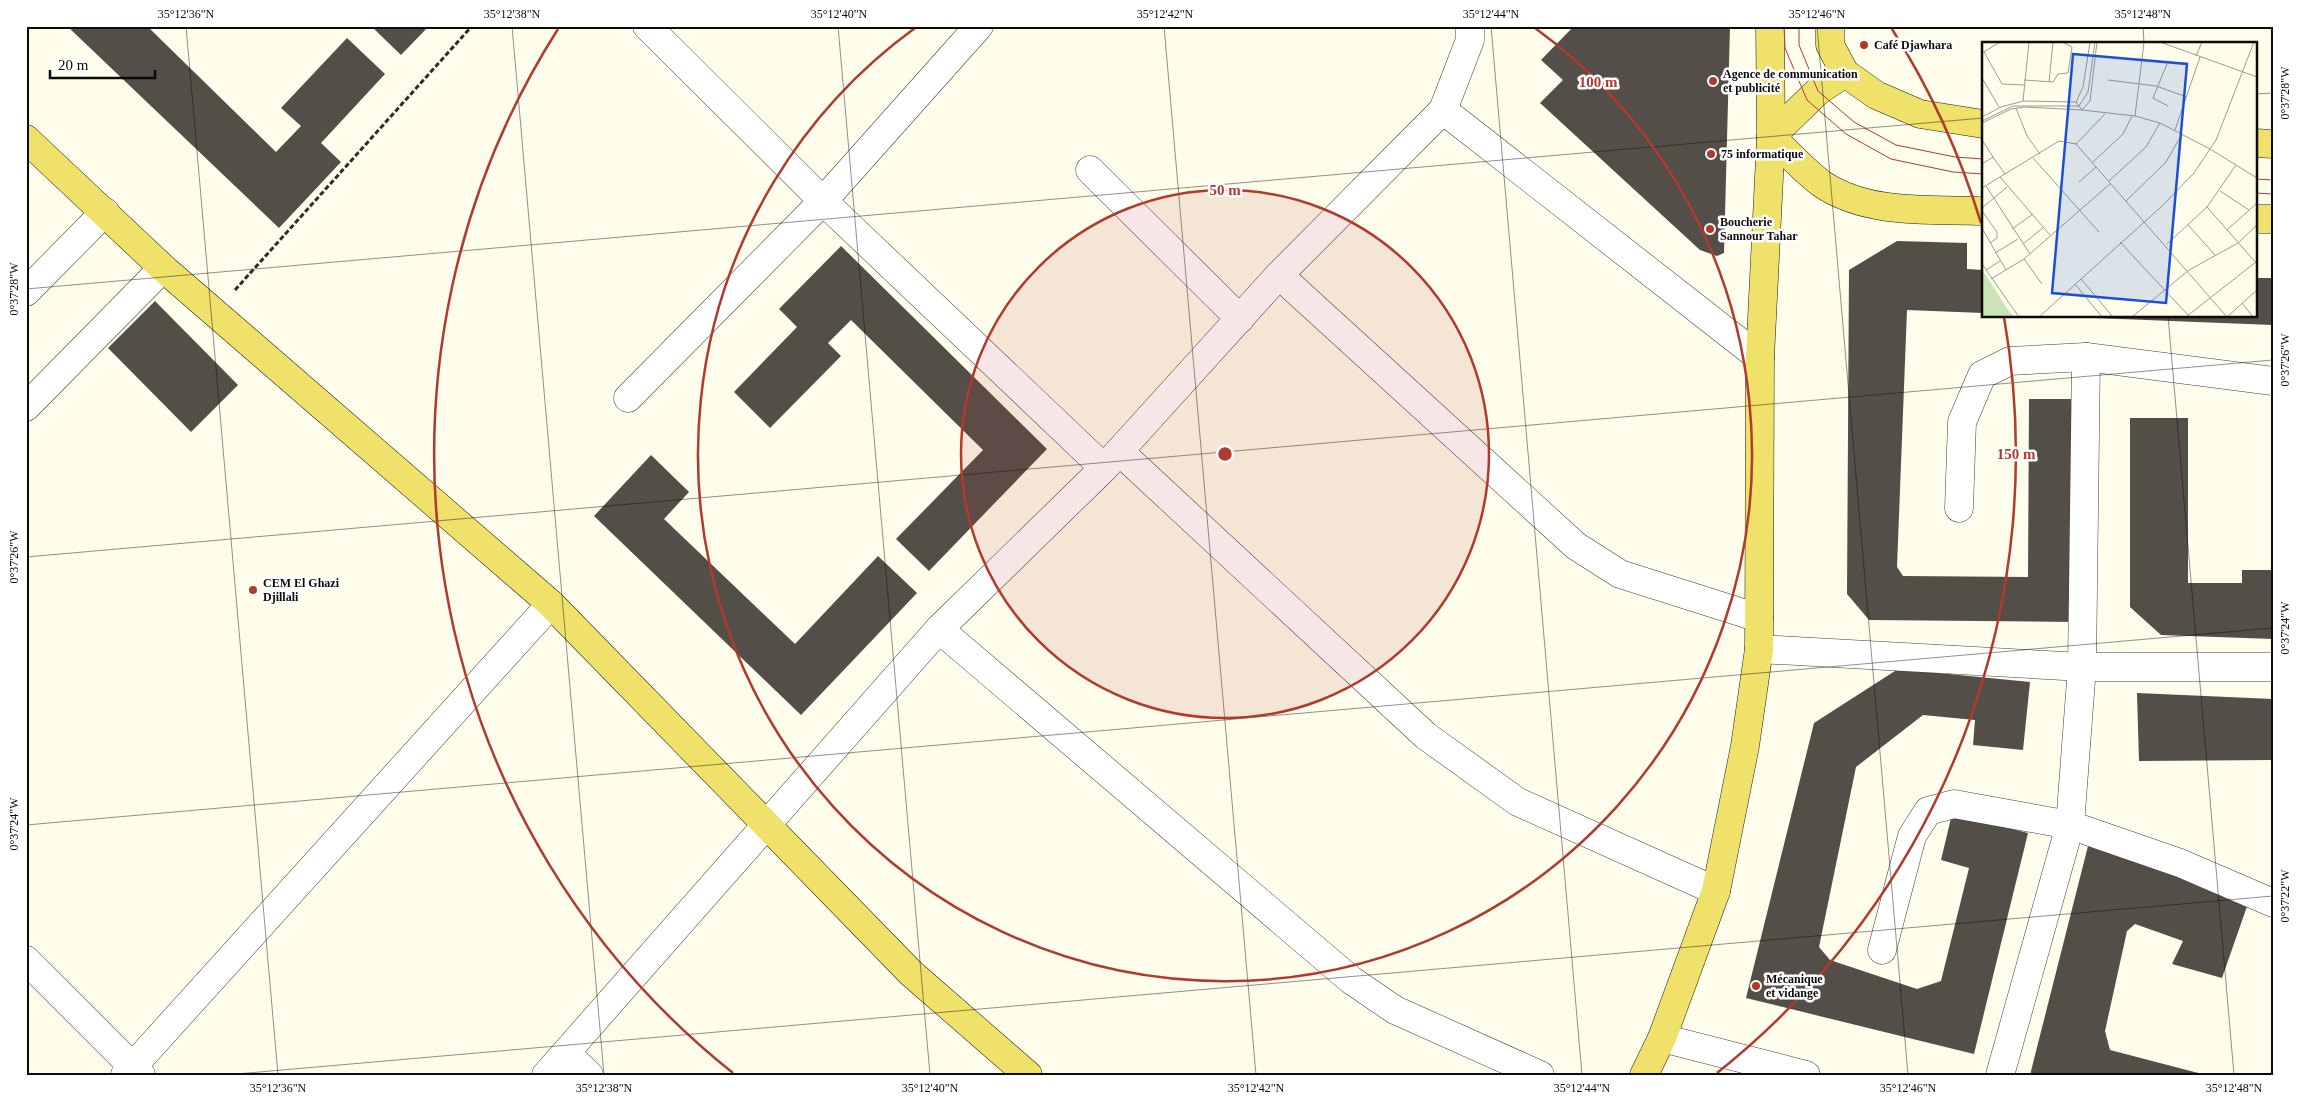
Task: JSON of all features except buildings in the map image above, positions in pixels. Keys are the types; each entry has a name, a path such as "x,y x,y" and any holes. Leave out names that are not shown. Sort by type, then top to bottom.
{"main road":[{"path":"1644,1075 1662,1038 1716,891 1745,746 1758,649 1760,358 1771,137 1770,26"},
{"path":"1830,26 1830,45 1845,73 1876,95 1920,114 1982,124"},
{"path":"1771,137 1818,91 1845,73"},
{"path":"1771,137 1822,184 1864,204 1909,209 1982,211"},
{"path":"26,139 163,268 552,604 911,973 1028,1075"},
{"path":"2256,143 2273,144"},
{"path":"2256,219 2273,219"}],"street":[{"path":"647,26 823,200 1111,460 1426,736 1476,774 1518,802 1716,891"},
{"path":"628,398 823,200 979,26"},
{"path":"546,1075 567,1054 765,824 939,629 1111,460 1279,275 1443,110 1470,40 1470,26"},
{"path":"1443,110 1760,358"},
{"path":"1090,170 1240,319"},
{"path":"26,292 105,212"},
{"path":"26,407 163,268"},
{"path":"1279,275 1576,546 1620,574 1759,618"},
{"path":"2000,1075 2070,825 2082,668 2086,357"},
{"path":"1959,508 1962,422 1982,375 2010,361 2086,357 2273,381"},
{"path":"26,960 133,1072 552,604"},
{"path":"939,629 1352,980 1395,1010 1540,1075"},
{"path":"1758,649 2082,668 2273,667"},
{"path":"1882,950 1912,836 1928,812 1954,804 2070,825 2180,863 2273,903"},
{"path":"1662,1038 1806,1075"},
{"path":"567,1054 589,1075"}],"path":[{"path":"215,312 472,26"}],"tram line":[{"path":"1784,26 1785,48 1807,100 1846,134 1891,159 1953,172 1982,174"},
{"path":"1799,26 1799,45 1818,91 1854,122 1896,145 1955,157 1982,159"},
{"path":"2256,179 2273,180"},
{"path":"2256,193 2273,194"}],"place":[{"name":"Café Djawhara","path":"1864,45"},
{"name":"Agence de communication et publicité","path":"1713,81"},
{"name":"75 informatique","path":"1711,154"},
{"name":"Boucherie Sannour Tahar","path":"1710,229"},
{"name":"CEM El Ghazi Djillali","path":"253,590"},
{"name":"Mécanique et vidange","path":"1756,986"}]}
